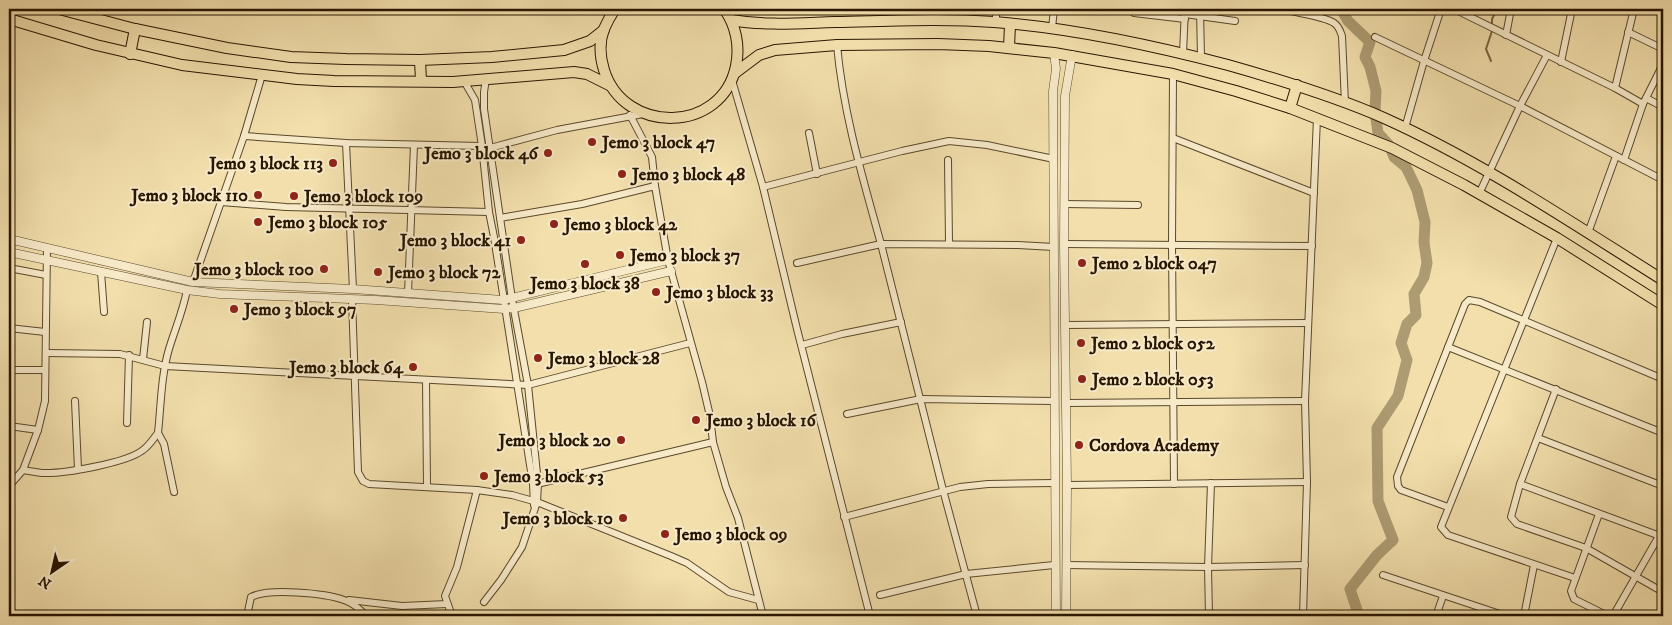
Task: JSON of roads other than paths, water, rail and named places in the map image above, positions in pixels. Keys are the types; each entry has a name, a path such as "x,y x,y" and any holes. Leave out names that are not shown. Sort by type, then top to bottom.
{"main road":[{"path":"59,9 135,29 227,48 291,57 420,60 492,57 564,50 590,40 604,30"},
{"path":"614,9 601,41 602,64 611,86 630,107 643,114 668,119 694,115 716,101 725,92 733,77 738,55 737,37 729,13"},
{"path":"729,13 769,24 938,20 996,22 1052,28 1183,53 1297,85 1382,117 1490,172 1663,280"},
{"path":"9,19 130,54 182,65 262,75 334,81 464,81 574,72 587,74 611,86"},
{"path":"1009,47 1010,25"},
{"path":"130,54 135,29"},
{"path":"733,77 759,55 775,50 837,45 938,44 1009,47 1054,52 1173,74 1290,108 1392,148 1558,238 1663,305"},
{"path":"420,60 421,81"},
{"path":"1290,108 1297,85"}],"street":[{"path":"937,9 938,20"},
{"path":"996,9 996,22"},
{"path":"1052,28 1054,9"},
{"path":"1282,9 1326,19 1339,28 1342,36 1345,103"},
{"path":"1405,128 1441,9"},
{"path":"1455,9 1615,88 1663,107"},
{"path":"1506,34 1511,9"},
{"path":"1561,62 1572,9"},
{"path":"1615,88 1634,9"},
{"path":"1200,12 1201,58"},
{"path":"1134,13 1185,14 1200,12 1234,21"},
{"path":"1183,53 1185,14"},
{"path":"1628,32 1663,49"},
{"path":"1375,37 1520,106 1663,180"},
{"path":"837,45 839,72 858,163 881,244 977,616"},
{"path":"1054,52 1056,69 1053,91 1054,565 1056,616"},
{"path":"1066,616 1065,96 1072,55"},
{"path":"1479,194 1520,106 1547,55"},
{"path":"1624,160 1645,101 1663,64"},
{"path":"1173,74 1174,484"},
{"path":"193,282 244,136 262,75"},
{"path":"733,77 763,187 870,616"},
{"path":"484,602 522,547 535,504 536,484 528,385 512,299 484,100 486,79"},
{"path":"464,81 475,100 482,146 488,212 494,237 516,385 536,484"},
{"path":"490,148 557,130 643,114"},
{"path":"630,116 650,152 653,162 655,186 668,260 710,416 713,442 726,488 738,518 763,616"},
{"path":"1303,616 1307,482 1305,401 1317,118"},
{"path":"809,133 817,174"},
{"path":"244,136 346,143 482,146"},
{"path":"1173,138 1314,193"},
{"path":"763,187 902,151 949,141 987,145 1054,158"},
{"path":"346,143 353,289"},
{"path":"408,293 414,145"},
{"path":"1588,233 1616,156"},
{"path":"948,160 949,244"},
{"path":"485,173 494,172"},
{"path":"500,218 582,204 655,186"},
{"path":"1054,192 1064,191"},
{"path":"221,202 286,207 488,212"},
{"path":"1064,204 1138,205"},
{"path":"494,237 503,236"},
{"path":"1558,238 1523,320 1441,527 1448,534 1575,578"},
{"path":"9,239 193,282 376,290 503,300 668,260"},
{"path":"797,263 881,244 1054,247"},
{"path":"1064,244 1312,246"},
{"path":"9,486 23,470 38,430 44,401 47,248"},
{"path":"9,252 187,290 220,294 376,300 504,309 672,271"},
{"path":"9,268 46,275"},
{"path":"101,272 104,312"},
{"path":"220,284 220,294"},
{"path":"23,470 42,473 78,469 134,456 143,450 158,433 169,350 184,306 187,290"},
{"path":"376,290 376,300"},
{"path":"352,299 358,472 364,481 369,484 477,490 512,495 676,558 687,563 729,592 758,600"},
{"path":"1448,507 1401,490 1397,477 1465,304 1469,300 1480,302 1663,379"},
{"path":"143,359 147,322"},
{"path":"802,345 842,334 901,322"},
{"path":"1065,325 1308,323"},
{"path":"9,328 45,332"},
{"path":"46,353 72,352 130,355 166,366 528,385 690,343"},
{"path":"1448,347 1663,433"},
{"path":"127,423 130,355"},
{"path":"9,370 44,370"},
{"path":"426,380 427,487"},
{"path":"1556,389 1520,484 1511,517 1513,521 1586,548 1663,592"},
{"path":"847,414 921,399 1054,401"},
{"path":"75,401 78,469"},
{"path":"1066,402 1305,401"},
{"path":"1054,425 1067,425"},
{"path":"9,426 38,430"},
{"path":"158,433 164,444 174,492"},
{"path":"1538,438 1663,486"},
{"path":"536,484 713,442"},
{"path":"1067,485 1307,482"},
{"path":"844,517 943,490 988,484 1055,483"},
{"path":"1209,616 1208,567 1211,483"},
{"path":"1520,484 1600,514 1661,533 1613,616"},
{"path":"452,616 445,596 457,567 477,490"},
{"path":"1600,514 1571,591 1574,599 1608,616"},
{"path":"1066,564 1208,567 1305,565"},
{"path":"880,595 966,574 1054,565"},
{"path":"1524,616 1534,565"},
{"path":"1383,575 1502,615"},
{"path":"247,616 251,597 282,592 304,592 345,600 402,606 447,604"},
{"path":"1436,616 1443,596"},
{"path":"345,600 359,608 366,616"}],"waterway":[{"path":"1341,9 1348,21 1370,42 1365,57 1370,67 1376,91 1375,111 1378,133 1389,145 1394,157 1406,167 1417,190 1425,222 1424,242 1427,263 1424,277 1414,294 1416,315 1407,324 1401,343 1407,360 1398,396 1377,428 1378,501 1393,540 1377,555 1350,589 1359,616"},
{"path":"1492,26 1492,19 1495,13 1505,9"},
{"path":"1491,61 1486,49 1492,31"}],"place":[{"name":"Jemo 3 block 47","path":"592,142"},
{"name":"Jemo 3 block 46","path":"548,153"},
{"name":"Jemo 3 block 113","path":"333,163"},
{"name":"Jemo 3 block 48","path":"622,174"},
{"name":"Jemo 3 block 110","path":"258,195"},
{"name":"Jemo 3 block 109","path":"294,196"},
{"name":"Jemo 3 block 105","path":"258,222"},
{"name":"Jemo 3 block 42","path":"554,224"},
{"name":"Jemo 3 block 41","path":"521,240"},
{"name":"Jemo 3 block 37","path":"620,255"},
{"name":"Jemo 2 block 047","path":"1082,263"},
{"name":"Jemo 3 block 38","path":"585,264"},
{"name":"Jemo 3 block 100","path":"324,269"},
{"name":"Jemo 3 block 72","path":"378,272"},
{"name":"Jemo 3 block 33","path":"656,292"},
{"name":"Jemo 3 block 97","path":"234,309"},
{"name":"Jemo 2 block 052","path":"1081,343"},
{"name":"Jemo 3 block 28","path":"538,358"},
{"name":"Jemo 3 block 64","path":"413,367"},
{"name":"Jemo 2 block 053","path":"1082,379"},
{"name":"Jemo 3 block 16","path":"696,420"},
{"name":"Jemo 3 block 20","path":"621,440"},
{"name":"Cordova Academy","path":"1079,445"},
{"name":"Jemo 3 block 53","path":"484,476"},
{"name":"Jemo 3 block 10","path":"623,518"},
{"name":"Jemo 3 block 09","path":"665,534"}]}
